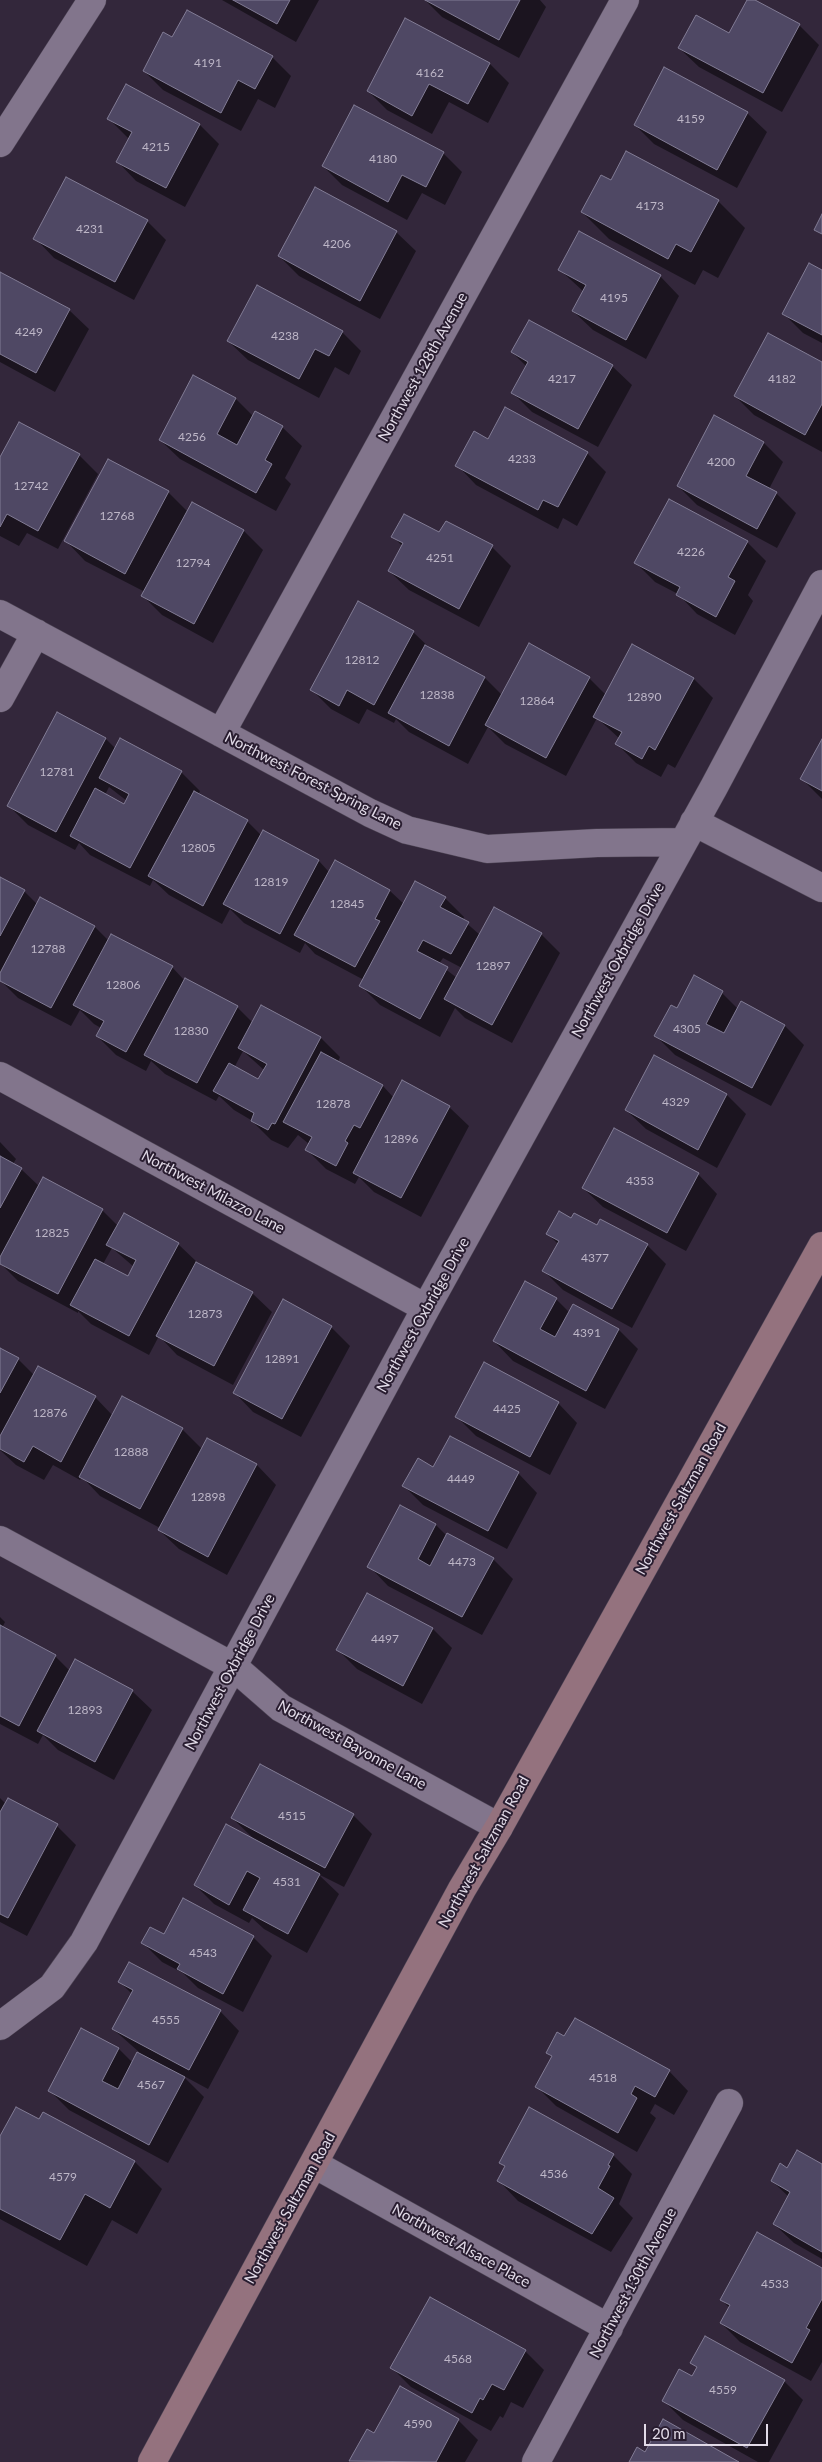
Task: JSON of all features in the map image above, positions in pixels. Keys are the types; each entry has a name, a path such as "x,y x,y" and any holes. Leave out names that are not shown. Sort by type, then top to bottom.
{"main road":[{"name":"Northwest Saltzman Road","path":"152,2462 462,1889 499,1827 822,1246"}],"street":[{"path":"0,143 92,0"},
{"name":"Northwest 128th Avenue","path":"222,733 625,0"},
{"name":"Northwest Oxbridge Drive","path":"0,2026 52,1987 84,1942 426,1308 689,832 822,584"},
{"name":"Northwest Forest Spring Lane","path":"0,614 370,813 407,830 487,849 597,843 689,832 822,888"},
{"path":"0,698 36,633"},
{"name":"Northwest Milazzo Lane","path":"0,1076 426,1308"},
{"name":"Northwest Bayonne Lane","path":"0,1540 234,1667 281,1708 499,1827"},
{"name":"Northwest 130th Avenue","path":"536,2462 729,2103"},
{"name":"Northwest Alsace Place","path":"314,2164 608,2328"}],"building":[{"path":"233,0 290,0 277,24"},
{"path":"425,0 520,0 499,40"},
{"path":"747,0 755,0 800,24 763,93 678,48 696,15 729,33"},
{"path":"187,10 273,56 255,89 238,80 221,113 143,71 163,32 172,37"},
{"path":"405,18 490,63 468,104 429,84 412,116 367,91"},
{"path":"664,67 748,112 717,170 634,125"},
{"path":"126,84 200,124 166,188 116,162 132,132 107,119"},
{"path":"354,105 444,152 426,187 402,175 388,202 322,166"},
{"path":"626,151 719,200 691,252 676,244 668,259 581,212 601,175 611,180"},
{"path":"66,177 148,220 115,282 33,239"},
{"path":"315,187 397,231 360,301 278,256"},
{"path":"822,214 822,234 814,230"},
{"path":"579,231 661,275 626,340 572,311 586,285 558,270"},
{"path":"809,263 822,270 822,335 782,314"},
{"path":"0,272 70,309 36,373 0,354"},
{"path":"257,285 343,331 329,356 315,349 299,379 227,341"},
{"path":"529,320 613,365 578,429 511,393 528,362 511,352"},
{"path":"768,333 822,362 822,404 805,435 734,396"},
{"path":"193,375 236,398 217,434 237,445 255,411 283,426 265,460 272,464 256,493 159,440"},
{"path":"505,407 588,452 558,507 543,500 538,510 455,466 474,431 488,439"},
{"path":"714,415 764,442 746,476 777,492 757,529 677,486"},
{"path":"19,422 80,454 38,531 7,514 0,527 0,457"},
{"path":"108,459 169,491 125,574 64,541"},
{"path":"669,499 748,541 728,577 735,581 716,617 676,595 680,587 634,563"},
{"path":"192,502 244,530 194,624 141,596"},
{"path":"404,514 439,532 446,521 493,545 459,609 388,571 403,543 391,537"},
{"path":"358,601 414,631 374,705 347,690 339,706 310,690"},
{"path":"529,643 590,677 546,758 485,725"},
{"path":"632,644 694,678 655,750 649,746 642,759 615,744 622,732 593,717"},
{"path":"425,645 485,677 449,746 388,713"},
{"path":"57,712 106,738 56,832 7,806"},
{"path":"120,738 182,771 130,868 70,836 95,788 124,804 129,794 99,778"},
{"path":"822,739 822,791 800,779"},
{"path":"194,791 248,820 203,906 148,876"},
{"path":"263,830 319,860 280,934 223,904"},
{"path":"335,860 390,890 375,919 380,921 355,967 294,935"},
{"path":"0,877 25,890 0,936"},
{"path":"415,881 446,897 440,907 469,922 451,954 423,940 417,951 448,967 420,1019 359,986"},
{"path":"40,897 95,926 51,1008 0,981 0,973"},
{"path":"494,907 542,933 492,1025 444,999"},
{"path":"111,934 173,966 126,1052 96,1036 104,1021 73,1005"},
{"path":"694,975 723,991 706,1024 724,1033 741,1001 785,1025 752,1088 654,1036 671,1005 677,1008"},
{"path":"185,978 238,1006 197,1083 144,1055"},
{"path":"261,1005 321,1037 275,1124 272,1123 268,1130 251,1121 254,1113 213,1091 229,1063 258,1079 267,1064 238,1048"},
{"path":"321,1052 383,1085 360,1128 354,1125 345,1141 348,1143 336,1166 305,1150 312,1137 283,1122"},
{"path":"654,1055 727,1094 698,1150 625,1110"},
{"path":"402,1080 450,1106 401,1198 353,1173"},
{"path":"614,1128 699,1173 667,1233 582,1188"},
{"path":"0,1156 22,1168 0,1208"},
{"path":"43,1177 103,1209 58,1294 0,1264 0,1257"},
{"path":"559,1211 571,1218 574,1213 597,1225 600,1219 648,1244 612,1309 542,1271 559,1241 546,1234"},
{"path":"124,1213 179,1243 129,1336 70,1305 95,1259 128,1276 136,1260 106,1245"},
{"path":"196,1262 253,1292 214,1366 156,1336"},
{"path":"525,1281 557,1298 540,1329 555,1337 573,1304 619,1329 586,1391 493,1341"},
{"path":"283,1299 332,1326 282,1419 233,1393"},
{"path":"0,1348 19,1358 0,1393"},
{"path":"484,1362 559,1402 530,1457 455,1417"},
{"path":"38,1366 96,1396 61,1462 33,1446 24,1462 0,1449 0,1436"},
{"path":"122,1396 183,1428 140,1509 79,1477"},
{"path":"450,1436 519,1472 488,1531 402,1486 418,1458 433,1467"},
{"path":"207,1438 257,1464 208,1557 158,1530"},
{"path":"400,1505 436,1524 418,1559 430,1566 447,1533 494,1558 462,1617 367,1567"},
{"path":"367,1593 433,1628 403,1686 336,1650"},
{"path":"0,1625 56,1655 19,1726 0,1716"},
{"path":"75,1659 133,1690 95,1762 37,1731"},
{"path":"260,1764 354,1814 325,1868 231,1818"},
{"path":"8,1798 58,1824 8,1918 0,1914 0,1812"},
{"path":"226,1824 320,1874 288,1934 243,1910 260,1878 247,1871 229,1905 194,1885"},
{"path":"183,1898 254,1936 223,1994 177,1969 180,1964 141,1943 150,1927 164,1934"},
{"path":"129,1962 221,2010 189,2070 112,2029 133,1990 118,1982"},
{"path":"575,2018 670,2070 655,2097 635,2086 631,2094 637,2098 618,2133 535,2087 552,2056 546,2053 557,2032 564,2036"},
{"path":"81,2028 119,2048 102,2081 118,2089 137,2052 185,2077 149,2145 48,2091"},
{"path":"16,2107 39,2119 43,2112 135,2161 110,2208 85,2194 60,2240 0,2209 0,2136"},
{"path":"529,2107 614,2154 598,2188 614,2198 592,2234 497,2181 505,2166 499,2163"},
{"path":"797,2150 822,2164 822,2252 773,2224 790,2192 771,2181 780,2163 787,2168"},
{"path":"757,2232 822,2268 822,2299 806,2328 810,2330 792,2363 720,2323 730,2305 720,2300"},
{"path":"430,2297 526,2350 504,2390 492,2384 483,2400 480,2398 472,2413 390,2368"},
{"path":"705,2336 785,2380 747,2448 662,2401 679,2369 692,2376 697,2367 690,2363"},
{"path":"400,2386 459,2419 436,2462 349,2461 367,2429 374,2433"},
{"path":"663,2419 739,2462 629,2462 637,2447 645,2452"}]}
